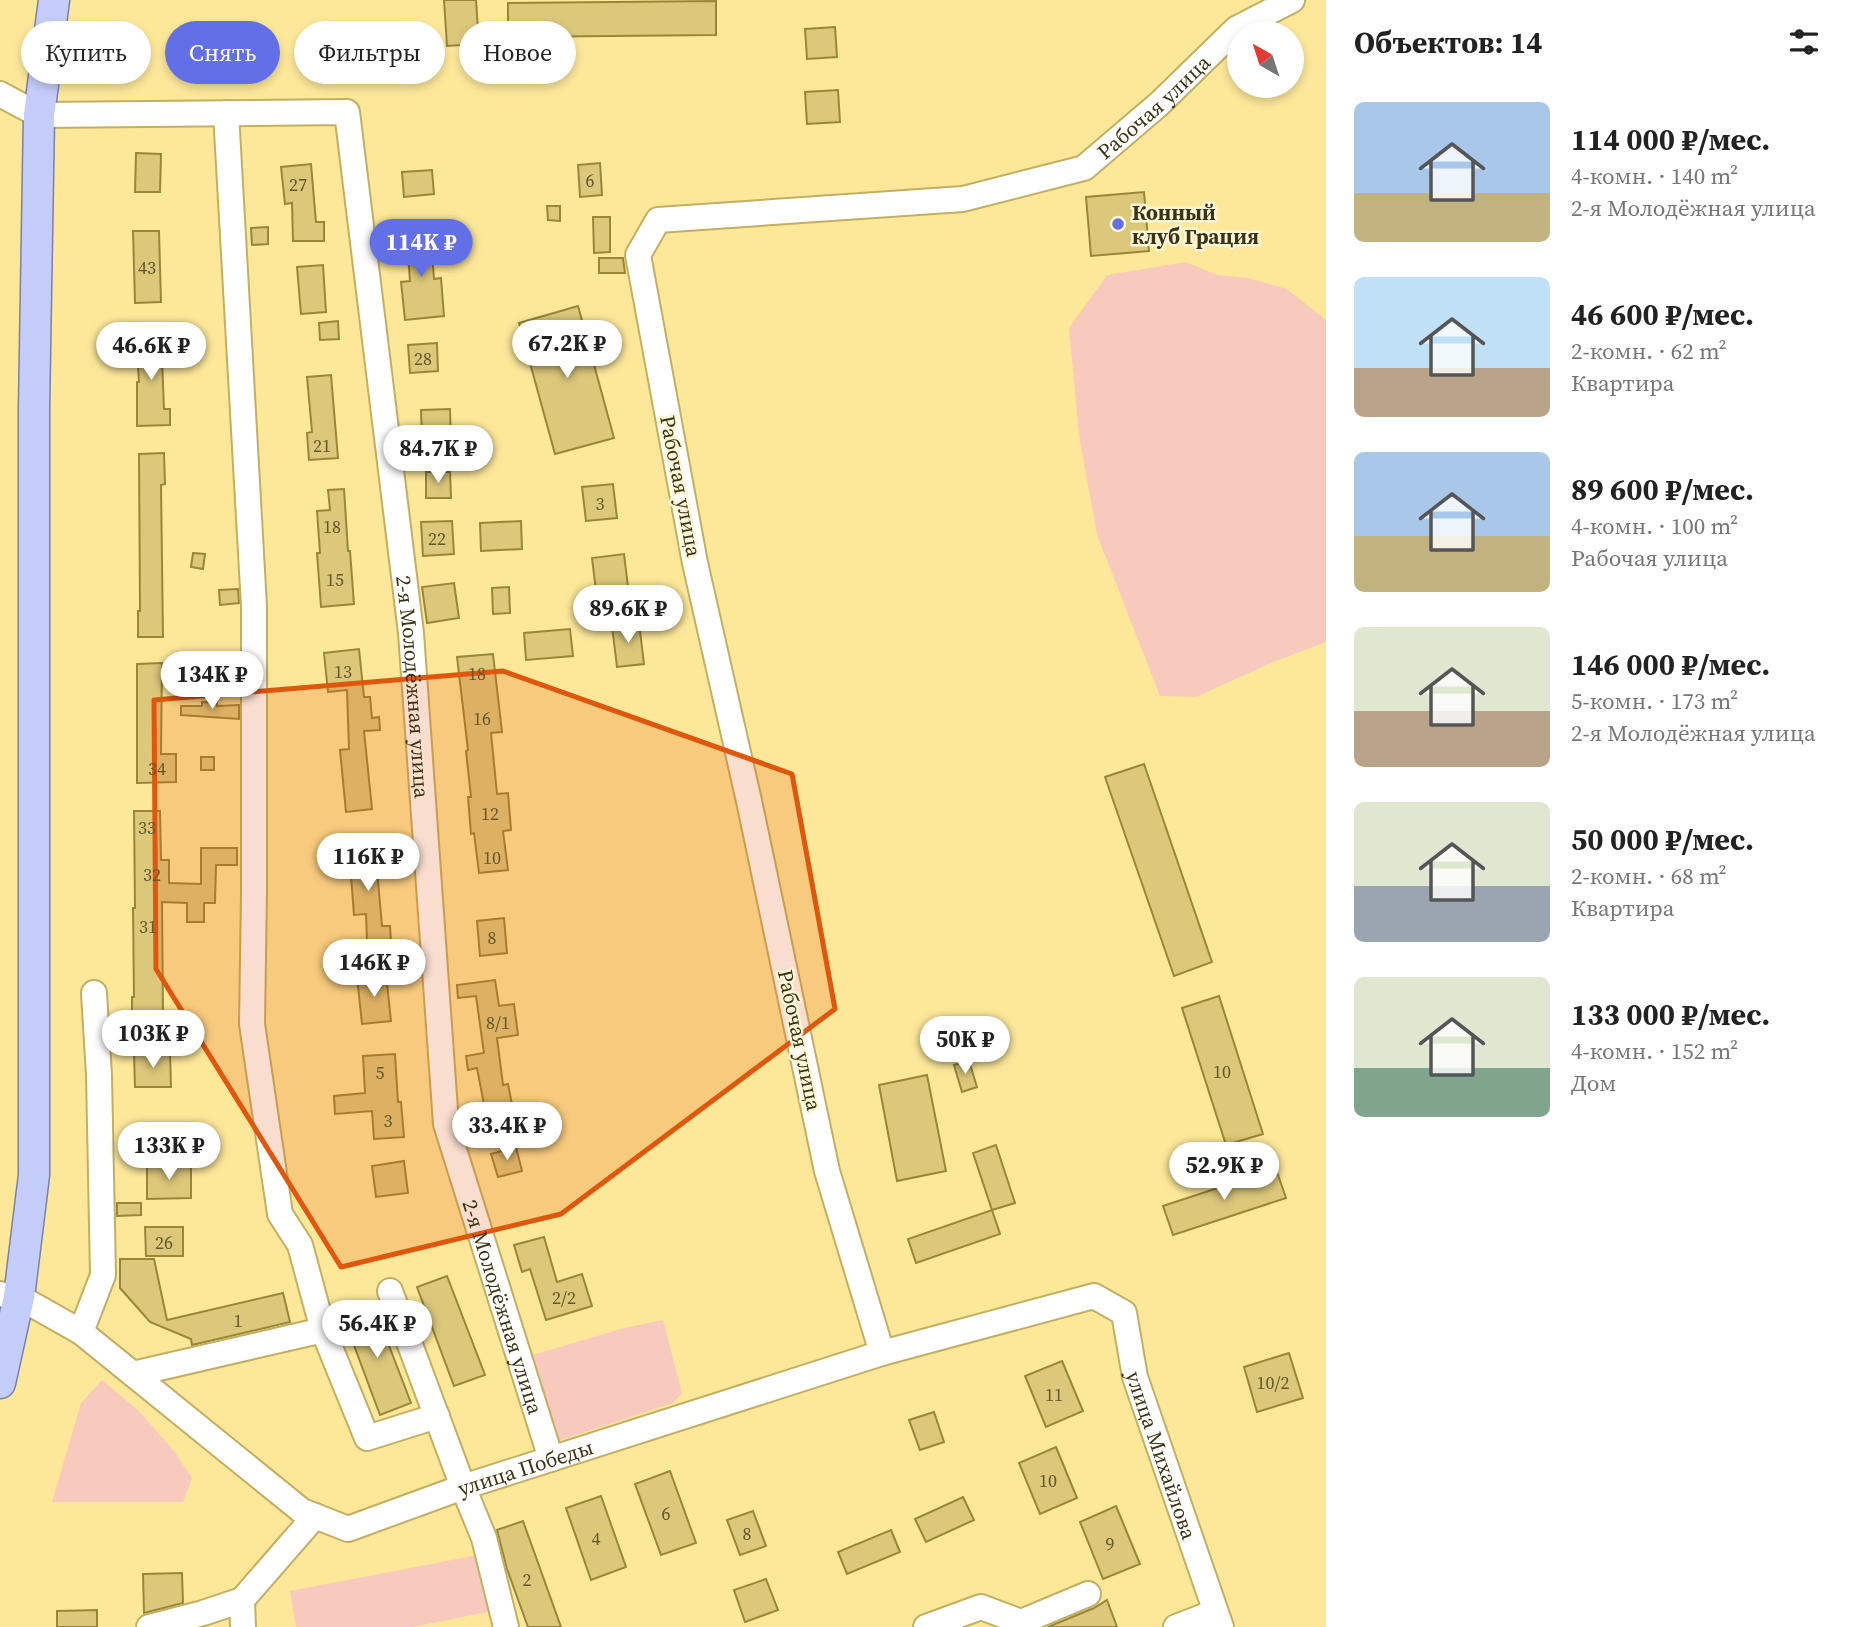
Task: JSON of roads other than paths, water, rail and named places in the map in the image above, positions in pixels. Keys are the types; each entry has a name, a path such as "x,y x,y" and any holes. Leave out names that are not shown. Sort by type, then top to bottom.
{"main road":[{"path":"0,1383 10,1295 34,1175 34,408 39,115 54,0"}],"street":[{"name":"Рабочая улица","path":"883,1353 827,1171 750,801 695,563 638,255 658,220 962,199 1084,168 1159,104 1236,29 1292,0"},
{"path":"0,94 39,115 226,113 254,606 251,1024 280,1214 300,1245 323,1330 367,1438 437,1416"},
{"name":"2-я Молодёжная улица","path":"226,113 347,112 411,633 446,1124 551,1459"},
{"path":"80,1332 103,1275 99,1075 94,993"},
{"path":"390,1291 484,1538 506,1627"},
{"name":"улица Победы","path":"10,1295 80,1332 302,1511 348,1529 463,1487 883,1353 1094,1296"},
{"name":"улица Михайлова","path":"1094,1296 1124,1313 1135,1377 1218,1620"},
{"path":"133,1374 323,1330"},
{"path":"149,1627 242,1600 315,1516"},
{"path":"926,1627 981,1607 1021,1622 1088,1594"},
{"path":"242,1600 243,1627"},
{"path":"1176,1627 1218,1620"}],"place":[{"name":"Конный клуб Грация","path":"1118,224"}]}
